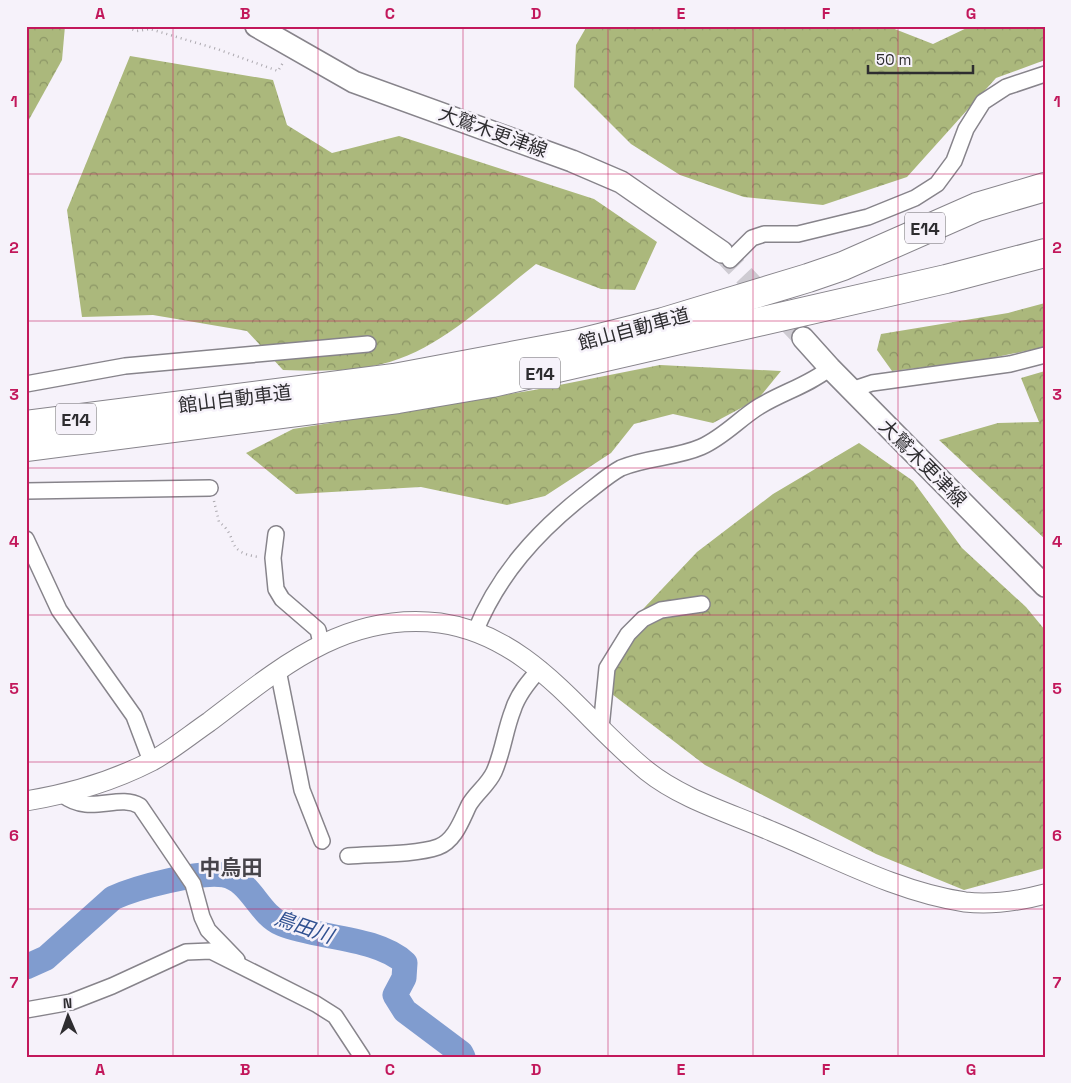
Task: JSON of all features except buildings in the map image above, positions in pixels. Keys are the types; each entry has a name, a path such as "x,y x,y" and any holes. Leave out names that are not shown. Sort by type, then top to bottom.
{"highway":[{"name":"館山自動車道","path":"26,425 394,378 575,344 663,322 808,278 843,266 977,206 1045,187"},
{"name":"館山自動車道","path":"26,447 398,399 492,383 946,279 1045,253"}],"main road":[{"name":"大鷲木更津線","path":"256,26 354,82 572,161 621,182 726,256"},
{"name":"大鷲木更津線","path":"803,338 830,368 1045,586"}],"street":[{"path":"726,256 752,238 764,234 798,234 868,217 915,198 937,184 954,161 966,129 983,102 1006,87 1045,74"},
{"path":"26,384 125,366 368,344"},
{"path":"852,390 872,382 993,367 1045,354"},
{"path":"475,632 486,604 514,562 534,539 569,507 604,480 620,469 637,462 682,453 708,444 760,406 815,380 830,368"},
{"path":"26,491 210,488"},
{"path":"276,534 273,558 276,589 282,599 318,630 321,643"},
{"path":"26,539 59,610 134,716 151,761"},
{"path":"601,728 607,668 628,634 643,619 661,610 702,604"},
{"path":"26,801 63,795 151,761 179,744 278,670 321,643 376,625 410,622 441,623 475,632 502,643 540,669 646,771 689,796 913,891 976,902 1026,899 1045,894"},
{"path":"348,856 426,850 440,847 447,842 459,828 473,798 486,786 494,772 513,708 526,684 540,669"},
{"path":"278,670 302,790 322,841"},
{"path":"63,795 74,804 106,805 133,802 140,806 160,839 193,884 202,917 208,930 247,970"},
{"path":"26,1010 71,1002 112,986 186,952 197,950 211,951 316,1004 335,1016 362,1057"}],"path":[{"path":"123,26 137,31 150,29 278,71 294,48"},
{"path":"210,488 219,522 227,527 235,549 244,555 273,558"}],"green space":[{"path":"26,26 65,26 62,60 26,125"},
{"path":"587,26 887,26 933,44 971,26 1045,26 1045,60 996,78 907,177 823,205 744,197 680,175 631,144 574,87 576,45"},
{"path":"130,56 273,80 287,125 332,153 399,136 594,199 657,242 635,290 601,289 536,264 483,308 444,336 424,348 403,357 370,367 320,371 283,370 247,331 153,315 82,317 67,210"},
{"path":"1045,303 1045,347 977,361 892,371 877,350 881,334 1008,313"},
{"path":"660,365 781,371 758,399 713,423 673,414 634,424 611,453 545,496 507,505 421,487 296,494 246,453 293,429 534,390"},
{"path":"1045,371 1045,539 939,440 998,423 1039,422 1021,378"},
{"path":"859,443 913,481 962,548 1026,607 1045,630 1045,868 964,890 876,854 705,765 604,688 627,626 697,552 773,494"}],"waterway":[{"name":"鳥田川","path":"26,967 46,958 113,898 137,889 168,881 199,875 224,875 241,883 267,913 282,924 379,948 393,954 405,963 404,978 395,995 405,1011 461,1053 463,1057"}],"tunnel":[{"path":"722,252 803,338"}],"district":[{"name":"中烏田","path":"231,867"}]}
